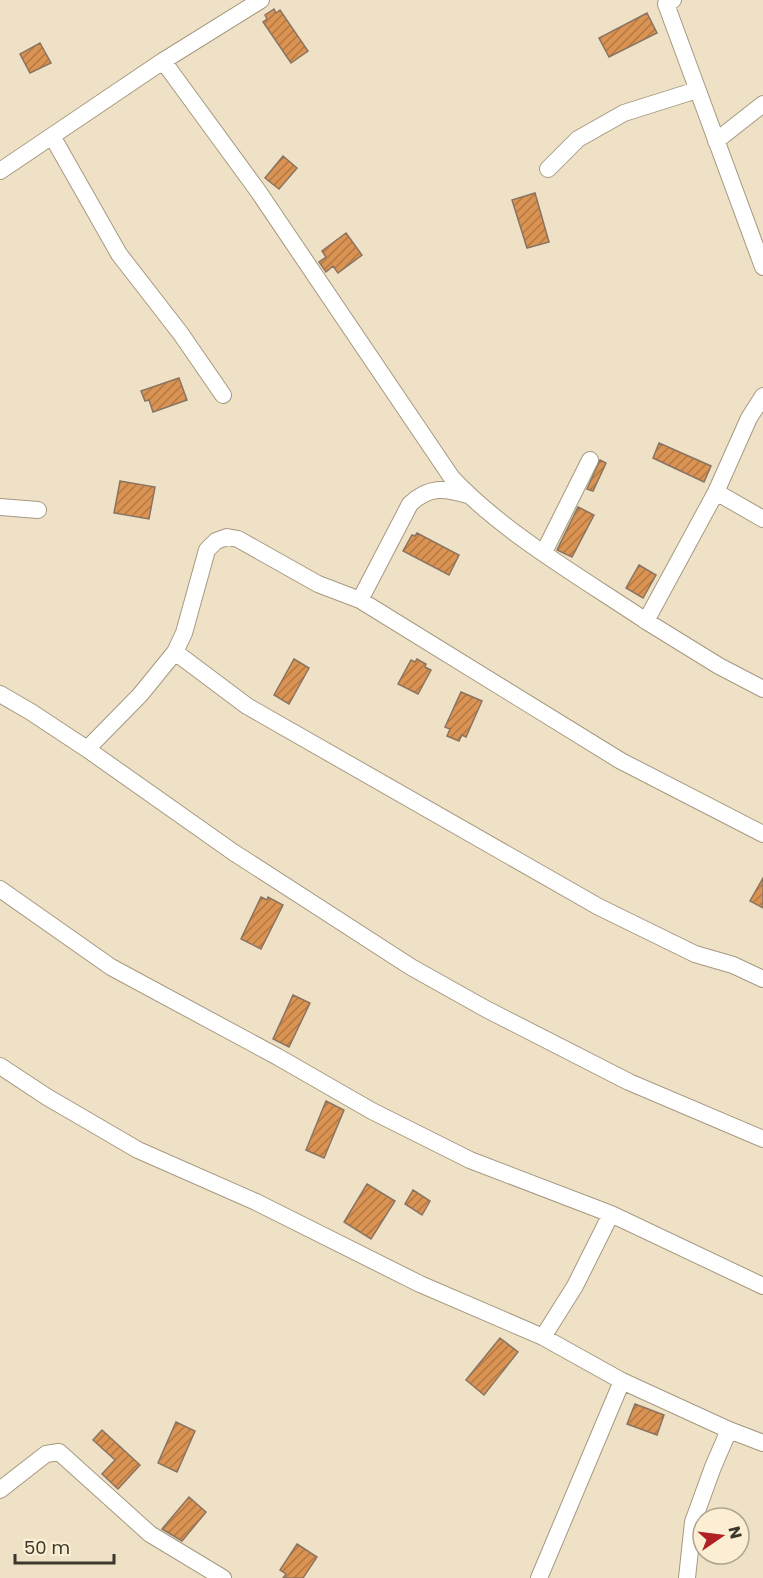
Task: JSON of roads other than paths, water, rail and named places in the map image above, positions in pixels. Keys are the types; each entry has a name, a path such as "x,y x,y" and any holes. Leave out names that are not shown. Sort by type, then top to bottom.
{"street":[{"path":"0,171 163,61 261,0"},
{"path":"668,1 697,90 763,267"},
{"path":"163,61 258,191 452,478 507,527 646,621 719,666 763,689"},
{"path":"548,169 578,139 624,113 697,90"},
{"path":"716,141 763,104"},
{"path":"52,136 119,254 181,334 223,395"},
{"path":"646,621 716,492 749,418 763,396"},
{"path":"544,552 590,460"},
{"path":"360,600 410,504 421,494 434,490 448,489 469,495"},
{"path":"716,492 763,519"},
{"path":"0,507 38,510"},
{"path":"87,749 140,695 175,652 184,633 207,550 216,541 227,537 249,544 318,584 360,600 621,761 763,834"},
{"path":"175,652 247,706 599,907 694,954 733,965 763,979"},
{"path":"0,694 87,749 233,852 411,967 486,1009 629,1082 763,1139"},
{"path":"0,889 111,968 278,1057 372,1111 470,1160 611,1214 763,1286"},
{"path":"0,1066 47,1097 138,1150 256,1202 420,1284 543,1336 622,1381 763,1443"},
{"path":"543,1336 574,1286 611,1214"},
{"path":"539,1578 622,1381"},
{"path":"687,1578 693,1522 712,1467 729,1430"},
{"path":"0,1490 46,1454 59,1452 150,1534 223,1578"}]}
